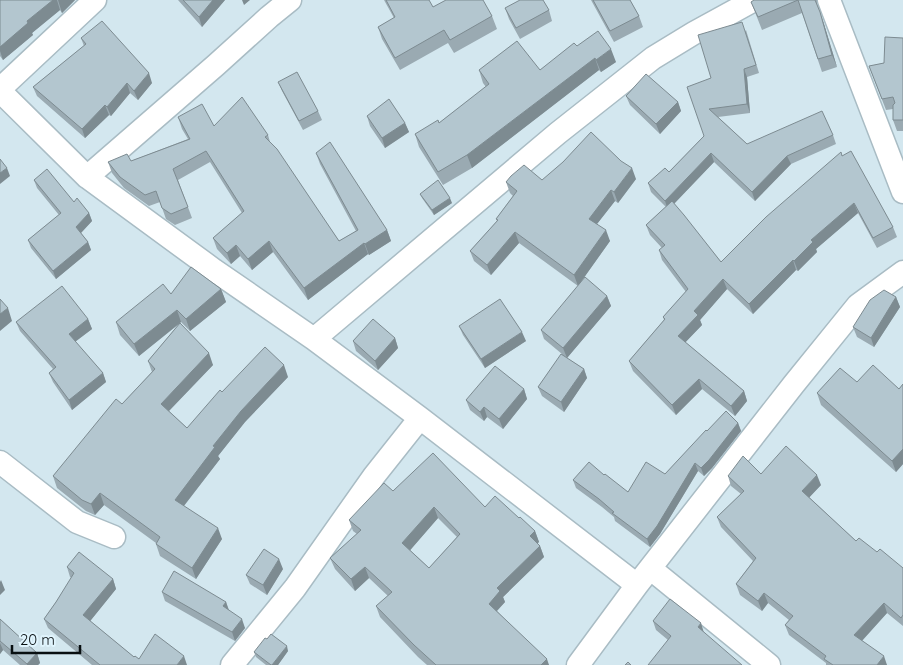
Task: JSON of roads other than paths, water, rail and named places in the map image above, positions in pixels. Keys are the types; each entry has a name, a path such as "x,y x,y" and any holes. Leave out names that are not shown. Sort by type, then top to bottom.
{"street":[{"path":"95,0 0,90 87,176 214,270 314,339 420,418 769,665"},
{"path":"87,176 290,0"},
{"path":"314,339 558,133 653,58 694,32 754,0"},
{"path":"829,0 903,192"},
{"path":"578,665 794,384 858,305 903,272"},
{"path":"232,665 295,588 374,476 420,418"},
{"path":"0,462 78,522 114,537"}]}
